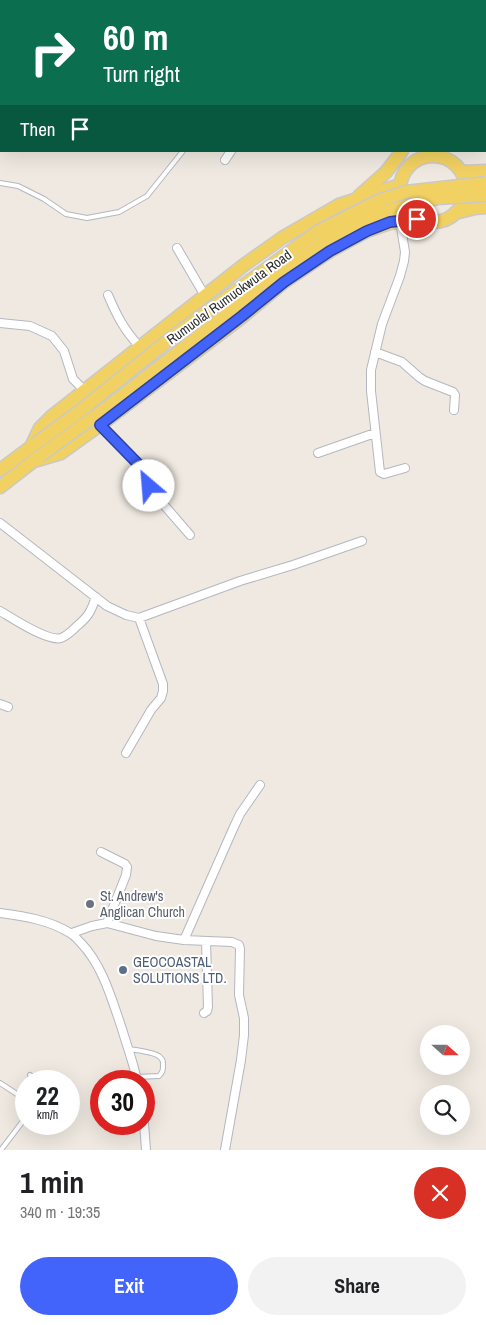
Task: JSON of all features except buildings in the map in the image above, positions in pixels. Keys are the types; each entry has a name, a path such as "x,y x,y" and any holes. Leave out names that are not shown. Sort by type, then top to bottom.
{"main road":[{"path":"356,199 386,172 401,152"},
{"path":"417,219 408,212 402,202 399,191 401,180 407,168 418,156 443,155 462,172 466,192 462,204 455,214"},
{"path":"462,172 486,171"},
{"name":"Rumuola/ Rumuokwuta Road","path":"0,487 35,452 82,410 175,335 317,232 378,202 406,192 486,184"},
{"path":"400,185 339,204 282,238 205,296 51,418 40,428 35,452 61,453 100,425 284,282 330,251 367,231 390,222 417,219 439,222 455,214 486,207"},
{"name":"Rumuola/ Rumuokwuta Road","path":"0,470 35,452 110,405 249,297 328,239 379,213 438,198 486,195"}],"street":[{"path":"224,160 230,152"},
{"path":"400,221 405,252 404,261 382,324 371,370 371,391 380,472 384,474 405,468"},
{"path":"178,248 205,296"},
{"path":"108,295 118,318 140,347"},
{"path":"0,323 30,326 52,336 64,351 73,379 84,391"},
{"path":"375,352 402,362 419,378 452,392 455,395 454,410"},
{"path":"100,425 144,470 151,490 190,535"},
{"path":"318,452 375,433"},
{"path":"0,523 116,611 139,618 362,541"},
{"path":"0,611 40,633 58,638 75,628 87,617 96,597"},
{"path":"126,753 151,710 161,698 164,690 139,618"},
{"path":"0,704 8,707"},
{"path":"184,940 233,829 260,785"},
{"path":"101,852 125,864 127,867 107,922"},
{"path":"0,913 18,915 50,923 72,934 88,951 100,971 112,1000 134,1070"},
{"path":"72,934 107,922 156,936 184,940 232,942 239,945 239,995 244,1018 244,1036 225,1150"},
{"path":"204,1013 208,1007 206,941"},
{"path":"145,1135 146,1150"}],"lane":[{"path":"0,183 18,186 44,199 66,214 87,218 119,212 147,196 181,152"},
{"path":"128,1049 160,1057 162,1060 162,1074 155,1076"},
{"path":"0,1083 15,1093"},
{"path":"1,1150 15,1132"}],"place":[{"name":"St. Andrew's Anglican Church","path":"90,904"},
{"name":"GEOCOASTAL SOLUTIONS LTD.","path":"123,970"}],"route":[{"path":"149,486 146,472 100,425 284,282 330,251 367,231 390,222 417,219"}]}
